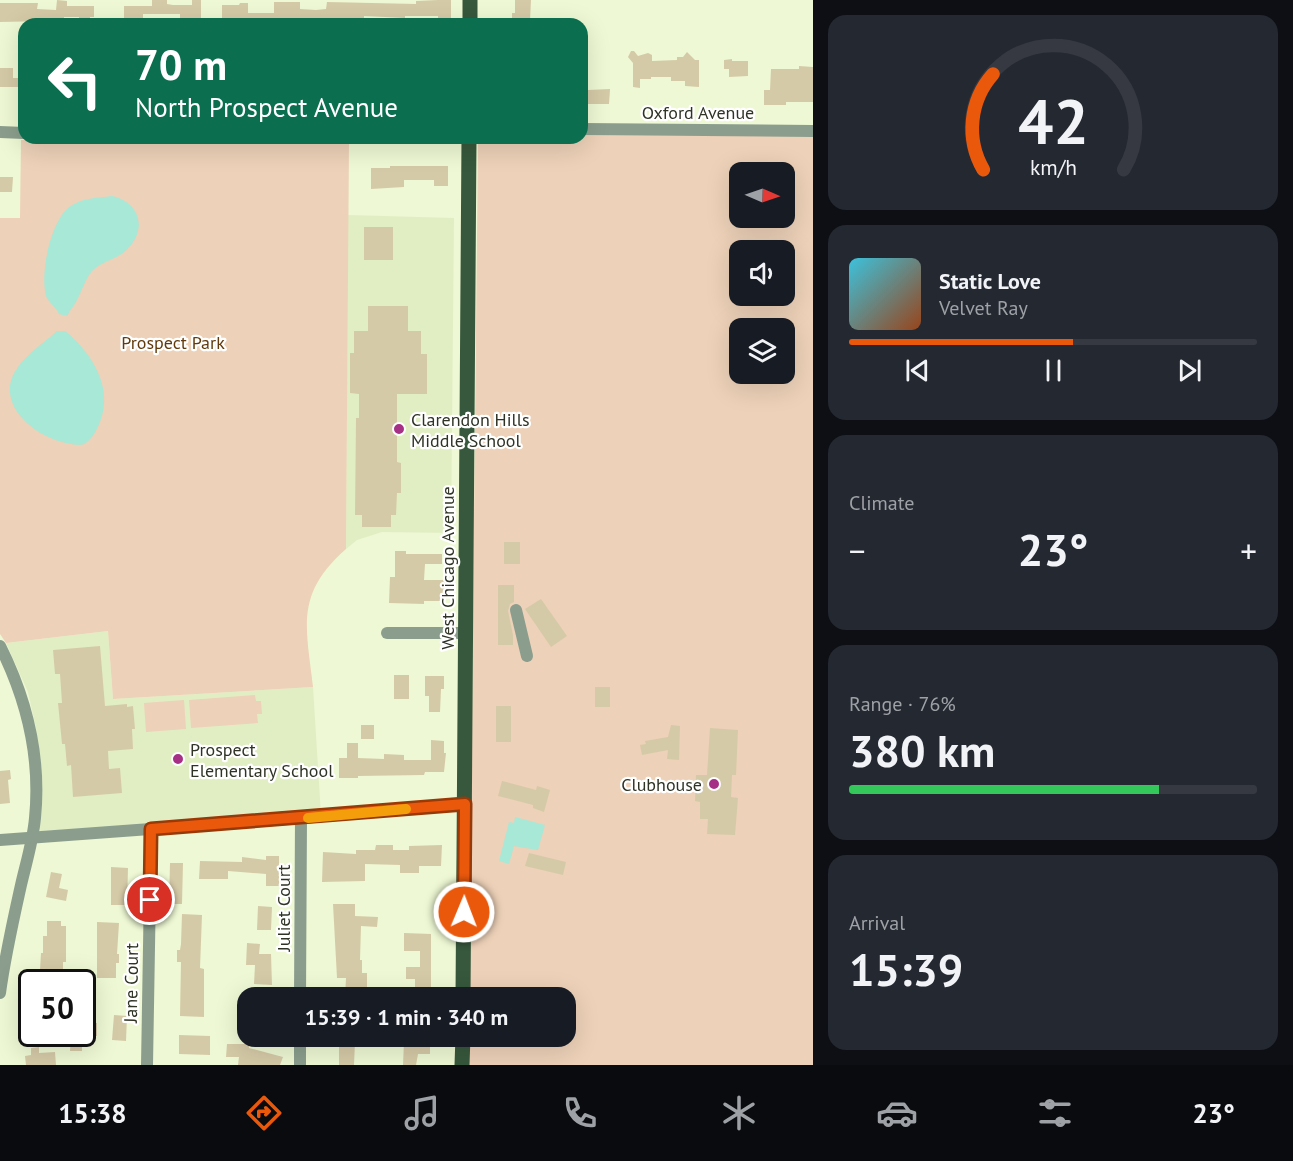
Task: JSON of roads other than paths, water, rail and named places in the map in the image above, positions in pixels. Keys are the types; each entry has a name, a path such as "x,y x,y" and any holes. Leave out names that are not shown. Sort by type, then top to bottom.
{"main road":[{"path":"470,0 470,18"},
{"name":"West Chicago Avenue","path":"463,987 470,144"},
{"path":"462,1065 463,1047"}],"street":[{"name":"Oxford Avenue","path":"588,129 813,131"},
{"path":"0,132 18,133"},
{"path":"516,610 527,656"},
{"path":"387,633 466,633"},
{"path":"0,646 21,692 31,733 36,778 32,838 12,925 0,993"},
{"path":"0,840 465,804"},
{"name":"Juliet Court","path":"300,987 301,818"},
{"name":"Jane Court","path":"147,1065 151,829"},
{"path":"300,1047 300,1065"}],"water":[{"path":"112,196 130,205 135,212 139,227 136,236 124,252 92,271 67,316 59,314 47,298 44,286 48,249 56,225 68,208 78,202"},
{"path":"57,331 65,331 83,349 98,371 102,383 104,409 100,422 92,437 82,445 56,440 28,424 14,406 11,397 10,386 16,369"},
{"path":"515,817 545,825 538,850 514,846 509,864 499,861 509,822 514,823"}],"place":[{"name":"Clarendon Hills Middle School","path":"399,429"},
{"name":"Prospect Elementary School","path":"178,759"},
{"name":"Clubhouse","path":"714,784"}],"park label":[{"name":"Prospect Park","path":"173,342"}]}
